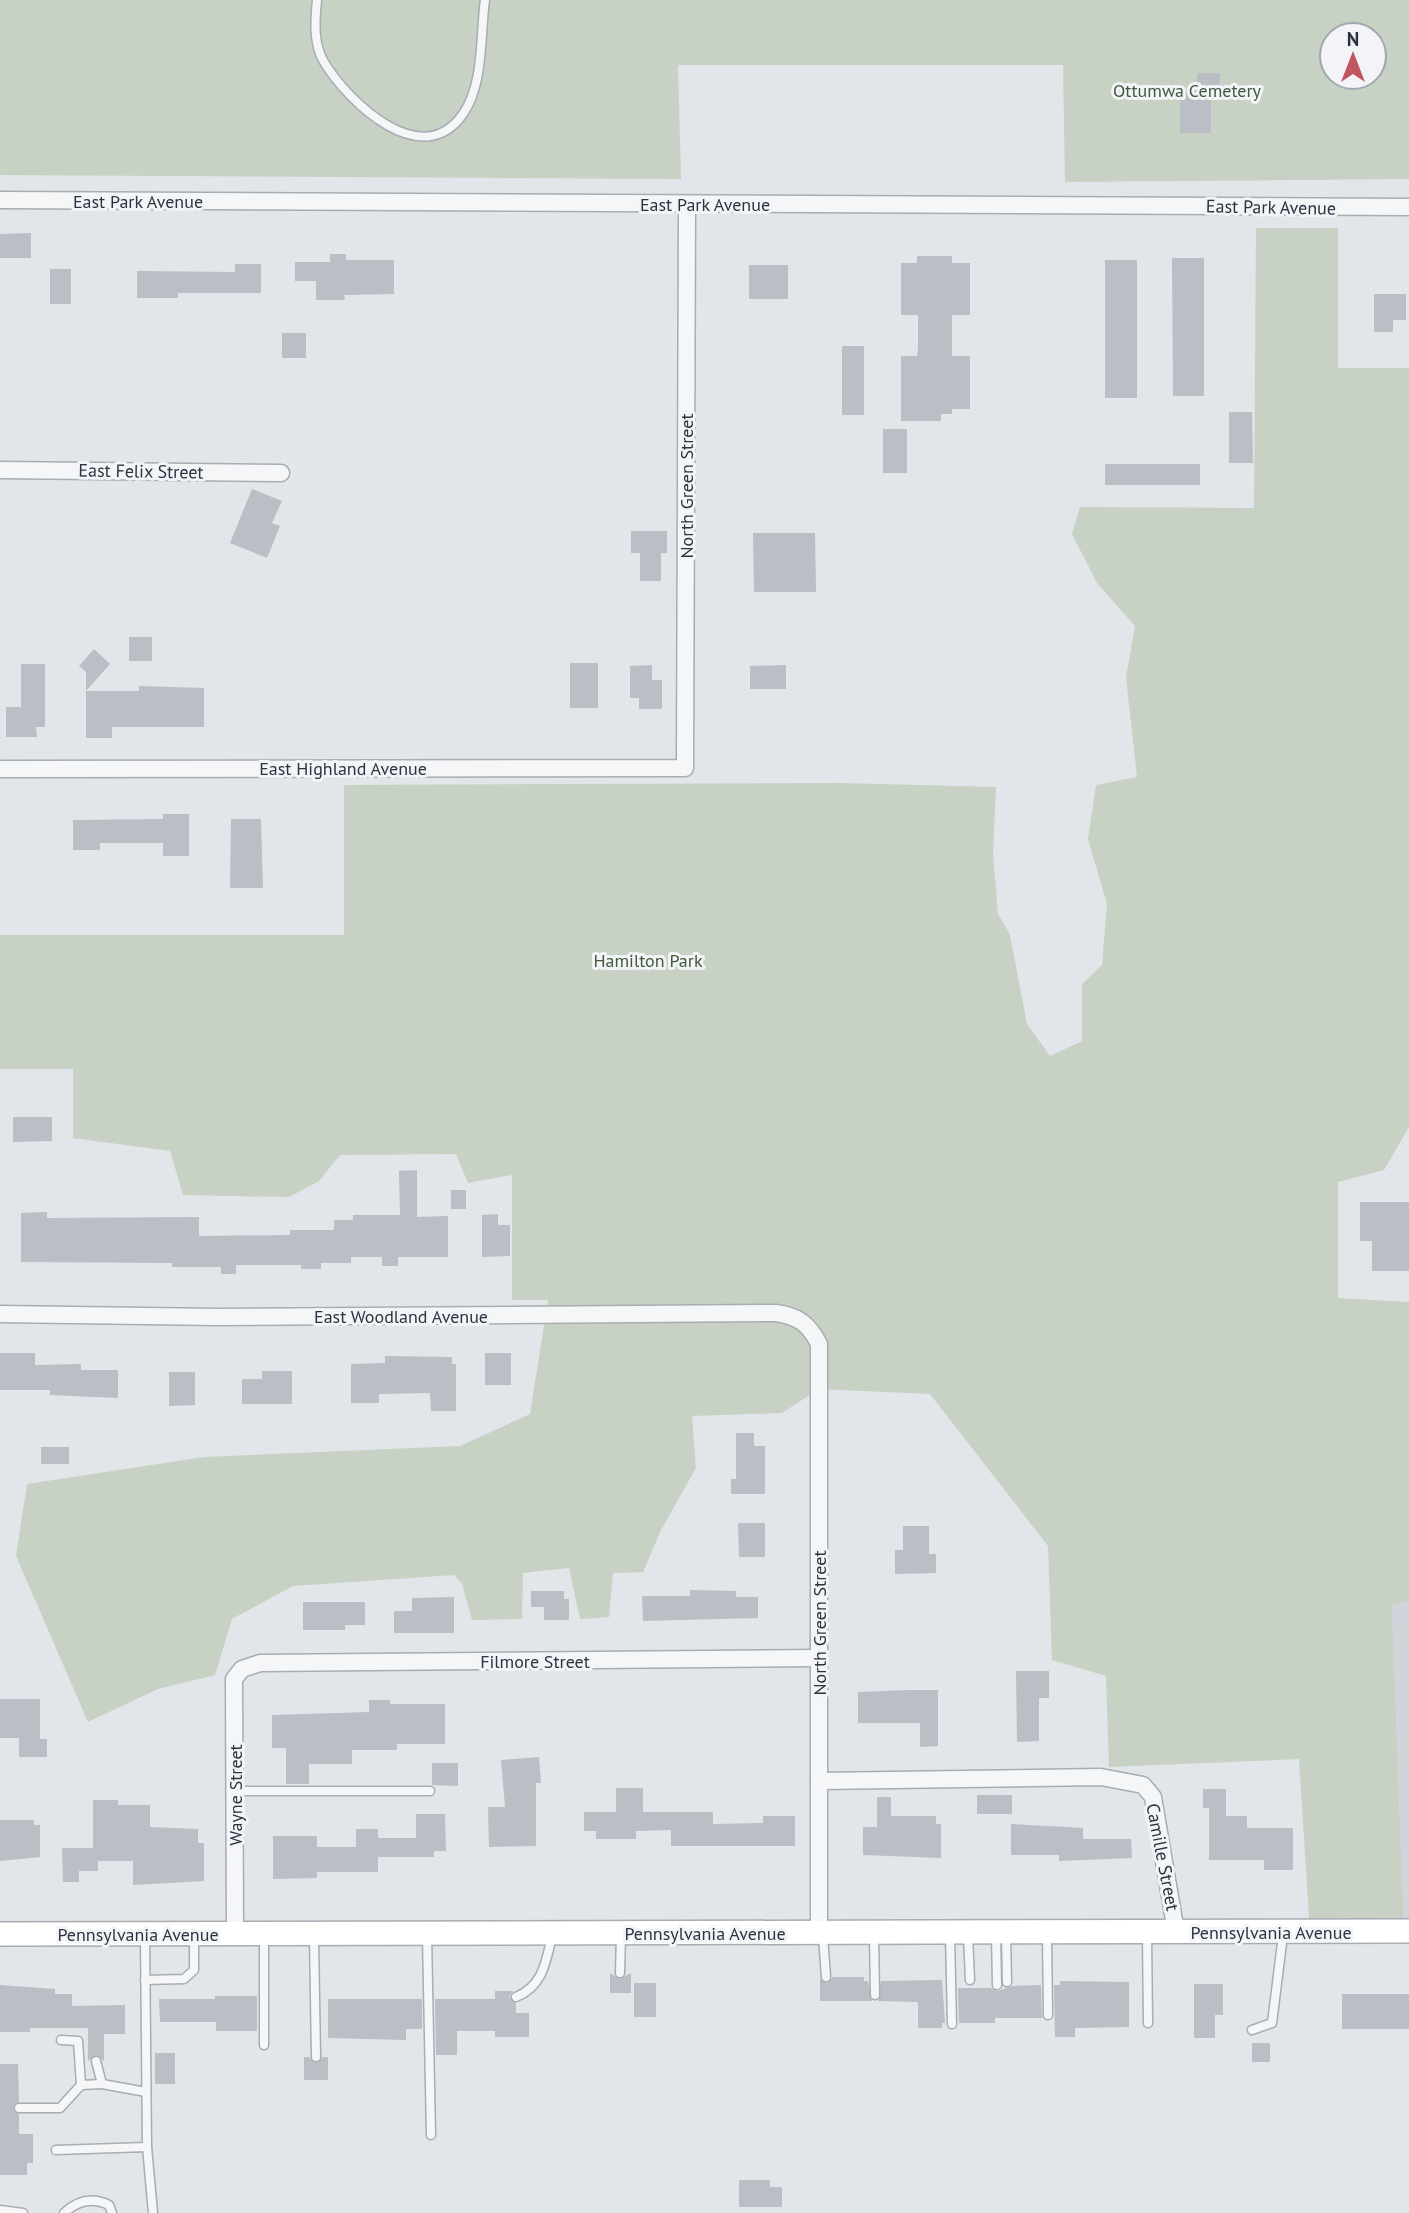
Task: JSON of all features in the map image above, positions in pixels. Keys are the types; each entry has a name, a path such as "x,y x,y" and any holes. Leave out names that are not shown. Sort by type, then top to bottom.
{"main road":[{"name":"Pennsylvania Avenue","path":"0,1934 1409,1931"}],"street":[{"name":"East Park Avenue","path":"0,200 1409,207"},
{"name":"North Green Street","path":"685,768 687,204"},
{"name":"East Felix Street","path":"0,470 281,473"},
{"name":"East Highland Avenue","path":"0,769 685,768"},
{"name":"East Woodland Avenue","path":"0,1314 229,1317 776,1313 801,1320"},
{"name":"North Green Street","path":"801,1320 811,1328 819,1344 821,1933"},
{"name":"Filmore Street","path":"252,1666 260,1663 819,1658"},
{"name":"Wayne Street","path":"235,1934 234,1679 242,1669 252,1666"},
{"name":"Camille Street","path":"819,1781 1101,1777 1143,1786 1153,1797 1177,1932"}],"lane":[{"path":"317,0 314,27 323,62 359,102 399,134 422,139 442,133 462,116 474,91 485,0"},
{"path":"235,1791 430,1791"},
{"path":"874,1932 875,1995"},
{"path":"959,1932 970,1980"},
{"path":"952,2024 959,1932"},
{"path":"1001,1932 1007,1982"},
{"path":"997,1986 1001,1932"},
{"path":"1046,1932 1048,2015"},
{"path":"1147,1932 1148,2023"},
{"path":"1252,2030 1272,2023 1283,1932"},
{"path":"427,1933 431,2135"},
{"path":"516,1997 531,1991 544,1973 553,1933"},
{"path":"620,1973 621,1933"},
{"path":"821,1933 826,1977"},
{"path":"145,1934 147,2147 153,2213"},
{"path":"145,1980 184,1979 194,1970 194,1934"},
{"path":"264,1934 264,2045"},
{"path":"314,1934 316,2057"},
{"path":"61,2040 78,2041 81,2085"},
{"path":"96,2061 102,2084"},
{"path":"19,2108 60,2108 81,2085 102,2084 146,2092"},
{"path":"56,2150 147,2147"},
{"path":"64,2213 84,2201 97,2199 109,2205 112,2213"},
{"path":"0,2210 23,2213"}],"shaded area":[{"path":"1409,1600 1409,1931 1404,1931 1392,1605"}],"green space":[{"name":"Ottumwa Cemetery","path":"0,0 1409,0 1409,179 1065,182 1063,65 678,65 681,179 0,175"},
{"name":"Hamilton Park","path":"1256,228 1338,228 1338,368 1409,368 1409,1127 1384,1170 1338,1182 1338,1298 1409,1302 1409,1600 1392,1605 1404,1931 1310,1932 1299,1759 1109,1767 1106,1676 1052,1660 1048,1546 930,1394 819,1389 782,1413 692,1416 696,1468 661,1530 643,1572 613,1573 609,1617 580,1619 569,1568 523,1573 522,1619 472,1620 462,1584 454,1575 293,1586 232,1619 215,1675 158,1689 88,1722 16,1556 27,1484 204,1457 460,1446 530,1414 548,1300 512,1300 512,1175 468,1183 456,1154 340,1155 319,1181 289,1197 183,1195 170,1151 73,1138 73,1069 0,1069 0,935 344,935 344,785 840,783 996,787 993,854 998,914 1010,935 1027,1024 1050,1056 1082,1041 1082,984 1102,965 1107,904 1088,839 1096,785 1137,777 1126,677 1135,626 1097,583 1072,534 1080,507 1254,508"}],"building":[{"path":"1197,73 1220,73 1220,93 1211,93 1211,133 1180,133 1180,91 1197,91"},
{"path":"31,233 31,258 0,258 0,234"},
{"path":"330,254 346,254 346,260 394,260 394,294 344,295 345,300 316,300 316,281 295,281 295,262 330,262"},
{"path":"917,256 952,256 952,263 970,263 970,315 952,315 952,356 970,356 970,409 952,409 952,414 941,414 941,421 901,421 901,356 917,356 918,315 901,315 901,263 917,263"},
{"path":"1172,258 1204,258 1204,396 1173,396"},
{"path":"1105,260 1137,260 1137,398 1105,398"},
{"path":"235,264 261,264 261,293 178,293 178,298 137,298 137,271 235,272"},
{"path":"749,265 788,265 788,299 749,299"},
{"path":"50,269 71,269 71,304 50,304"},
{"path":"1374,294 1406,294 1406,320 1393,320 1393,332 1374,332"},
{"path":"282,333 306,333 306,358 282,358"},
{"path":"842,346 864,346 864,415 842,415"},
{"path":"1229,412 1252,412 1253,463 1229,463"},
{"path":"883,429 907,429 907,473 883,473"},
{"path":"1105,464 1200,464 1200,485 1105,485"},
{"path":"252,489 282,501 272,523 280,526 267,558 230,543"},
{"path":"631,531 667,531 667,553 661,553 661,581 640,581 640,553 631,553"},
{"path":"753,533 815,533 816,592 754,592"},
{"path":"129,637 152,637 152,661 129,661"},
{"path":"94,649 110,664 86,691 86,672 79,666"},
{"path":"570,663 598,663 598,708 570,708"},
{"path":"21,664 45,664 45,727 36,727 37,737 6,737 6,707 21,707"},
{"path":"652,665 652,680 662,680 662,709 639,709 639,698 630,698 630,666"},
{"path":"786,665 786,689 750,689 750,666"},
{"path":"139,686 204,688 204,727 112,727 112,738 86,738 86,691 139,691"},
{"path":"163,814 189,814 189,856 163,856 163,843 100,843 100,850 73,850 73,820 163,819"},
{"path":"231,819 261,819 263,888 230,888"},
{"path":"13,1117 52,1117 52,1141 13,1142"},
{"path":"417,1170 417,1217 448,1216 448,1257 398,1257 398,1266 382,1266 382,1257 351,1257 351,1263 321,1263 321,1269 301,1269 301,1265 236,1265 236,1274 221,1274 221,1267 172,1267 172,1263 21,1262 21,1213 47,1212 47,1218 199,1217 199,1236 290,1235 290,1230 334,1230 334,1220 353,1220 353,1215 400,1215 399,1171"},
{"path":"451,1190 466,1190 466,1209 451,1209"},
{"path":"1360,1202 1409,1202 1409,1271 1372,1271 1372,1241 1360,1241"},
{"path":"498,1214 498,1225 510,1225 510,1256 482,1257 482,1215"},
{"path":"0,1353 35,1353 35,1365 81,1364 81,1370 118,1370 118,1398 50,1395 50,1390 0,1390"},
{"path":"485,1353 511,1353 511,1385 485,1385"},
{"path":"385,1356 452,1357 452,1364 456,1364 456,1411 431,1411 430,1393 379,1394 379,1403 351,1403 351,1364 385,1363"},
{"path":"262,1371 292,1371 292,1404 242,1404 242,1379 262,1379"},
{"path":"169,1372 195,1372 195,1405 169,1406"},
{"path":"736,1433 754,1433 754,1446 765,1446 765,1494 731,1494 731,1479 736,1479"},
{"path":"41,1447 69,1447 69,1464 41,1464"},
{"path":"738,1523 765,1523 765,1557 739,1557"},
{"path":"903,1526 929,1526 929,1554 936,1554 936,1573 895,1574 895,1550 903,1550"},
{"path":"690,1590 736,1591 736,1597 758,1597 758,1618 643,1621 642,1596 690,1596"},
{"path":"531,1591 564,1591 564,1599 569,1599 569,1620 544,1620 544,1607 531,1607"},
{"path":"454,1597 454,1633 394,1633 394,1611 412,1611 412,1598"},
{"path":"303,1602 365,1602 365,1625 345,1625 345,1630 303,1630"},
{"path":"1016,1671 1049,1671 1049,1698 1039,1698 1039,1741 1017,1742"},
{"path":"938,1690 938,1746 920,1747 920,1723 858,1723 858,1692"},
{"path":"0,1699 40,1699 40,1739 47,1739 47,1757 19,1757 19,1738 0,1738"},
{"path":"369,1700 390,1700 390,1704 445,1704 445,1744 397,1744 397,1750 352,1750 352,1764 309,1764 309,1784 286,1784 286,1748 272,1748 272,1715 369,1712"},
{"path":"539,1757 541,1783 536,1783 536,1846 489,1847 488,1807 505,1807 501,1760"},
{"path":"432,1763 458,1763 458,1786 432,1785"},
{"path":"616,1788 643,1788 643,1812 713,1812 713,1824 763,1823 763,1816 795,1816 795,1846 671,1846 671,1830 636,1831 636,1839 596,1839 596,1831 584,1831 584,1812 616,1812"},
{"path":"1203,1789 1226,1789 1226,1816 1247,1816 1247,1828 1293,1828 1293,1870 1264,1870 1264,1860 1209,1860 1209,1808 1203,1808"},
{"path":"977,1795 1012,1795 1012,1814 977,1814"},
{"path":"877,1797 891,1797 891,1816 936,1816 936,1824 941,1824 941,1858 863,1855 863,1827 877,1827"},
{"path":"93,1800 118,1800 118,1805 150,1805 150,1827 198,1829 198,1843 204,1843 204,1881 133,1885 133,1861 98,1861 98,1871 79,1871 79,1882 63,1882 62,1848 93,1848"},
{"path":"416,1814 445,1814 446,1851 434,1851 434,1857 378,1857 378,1872 317,1872 317,1878 273,1879 273,1836 317,1836 317,1847 356,1847 356,1829 378,1829 378,1838 416,1838"},
{"path":"0,1820 34,1820 34,1825 40,1825 40,1857 0,1861"},
{"path":"1011,1824 1083,1828 1083,1839 1131,1839 1132,1858 1059,1861 1059,1855 1011,1855"},
{"path":"610,1973 620,1979 631,1973 631,1993 610,1993"},
{"path":"833,1977 864,1977 864,1981 868,1981 872,2001 820,2001 820,1979 827,1983"},
{"path":"942,1980 945,2023 942,2023 942,2028 918,2028 918,2002 878,2001 881,1981"},
{"path":"1060,1981 1129,1982 1129,2027 1075,2028 1075,2037 1055,2037 1054,1985 1060,1985"},
{"path":"634,1983 656,1983 656,2017 634,2017"},
{"path":"1194,1984 1223,1984 1223,2015 1215,2015 1215,2038 1194,2038"},
{"path":"0,1985 55,1989 55,1994 72,1994 72,2006 125,2005 125,2034 104,2034 104,2061 97,2055 88,2061 88,2028 30,2028 30,2032 0,2032"},
{"path":"1041,1985 1042,2018 995,2018 995,2023 959,2023 958,1988 991,1988 998,1991 1012,1986"},
{"path":"495,1991 513,1991 509,1997 516,2003 516,2013 529,2013 529,2037 495,2037 495,2031 457,2031 457,2055 436,2055 435,1999 495,1999"},
{"path":"1342,1994 1409,1994 1409,2029 1342,2029"},
{"path":"215,1996 257,1996 257,2031 216,2031 216,2022 160,2022 159,1999 215,1999"},
{"path":"328,1999 422,1999 422,2029 406,2029 406,2040 328,2038"},
{"path":"1252,2043 1270,2043 1270,2062 1252,2062"},
{"path":"155,2053 175,2053 175,2084 155,2084"},
{"path":"304,2057 309,2057 315,2063 328,2057 328,2080 304,2080"},
{"path":"0,2064 18,2064 19,2102 13,2109 19,2115 19,2134 33,2134 33,2163 27,2163 27,2175 0,2175"},
{"path":"739,2180 770,2180 770,2187 782,2187 782,2207 739,2207"}]}
